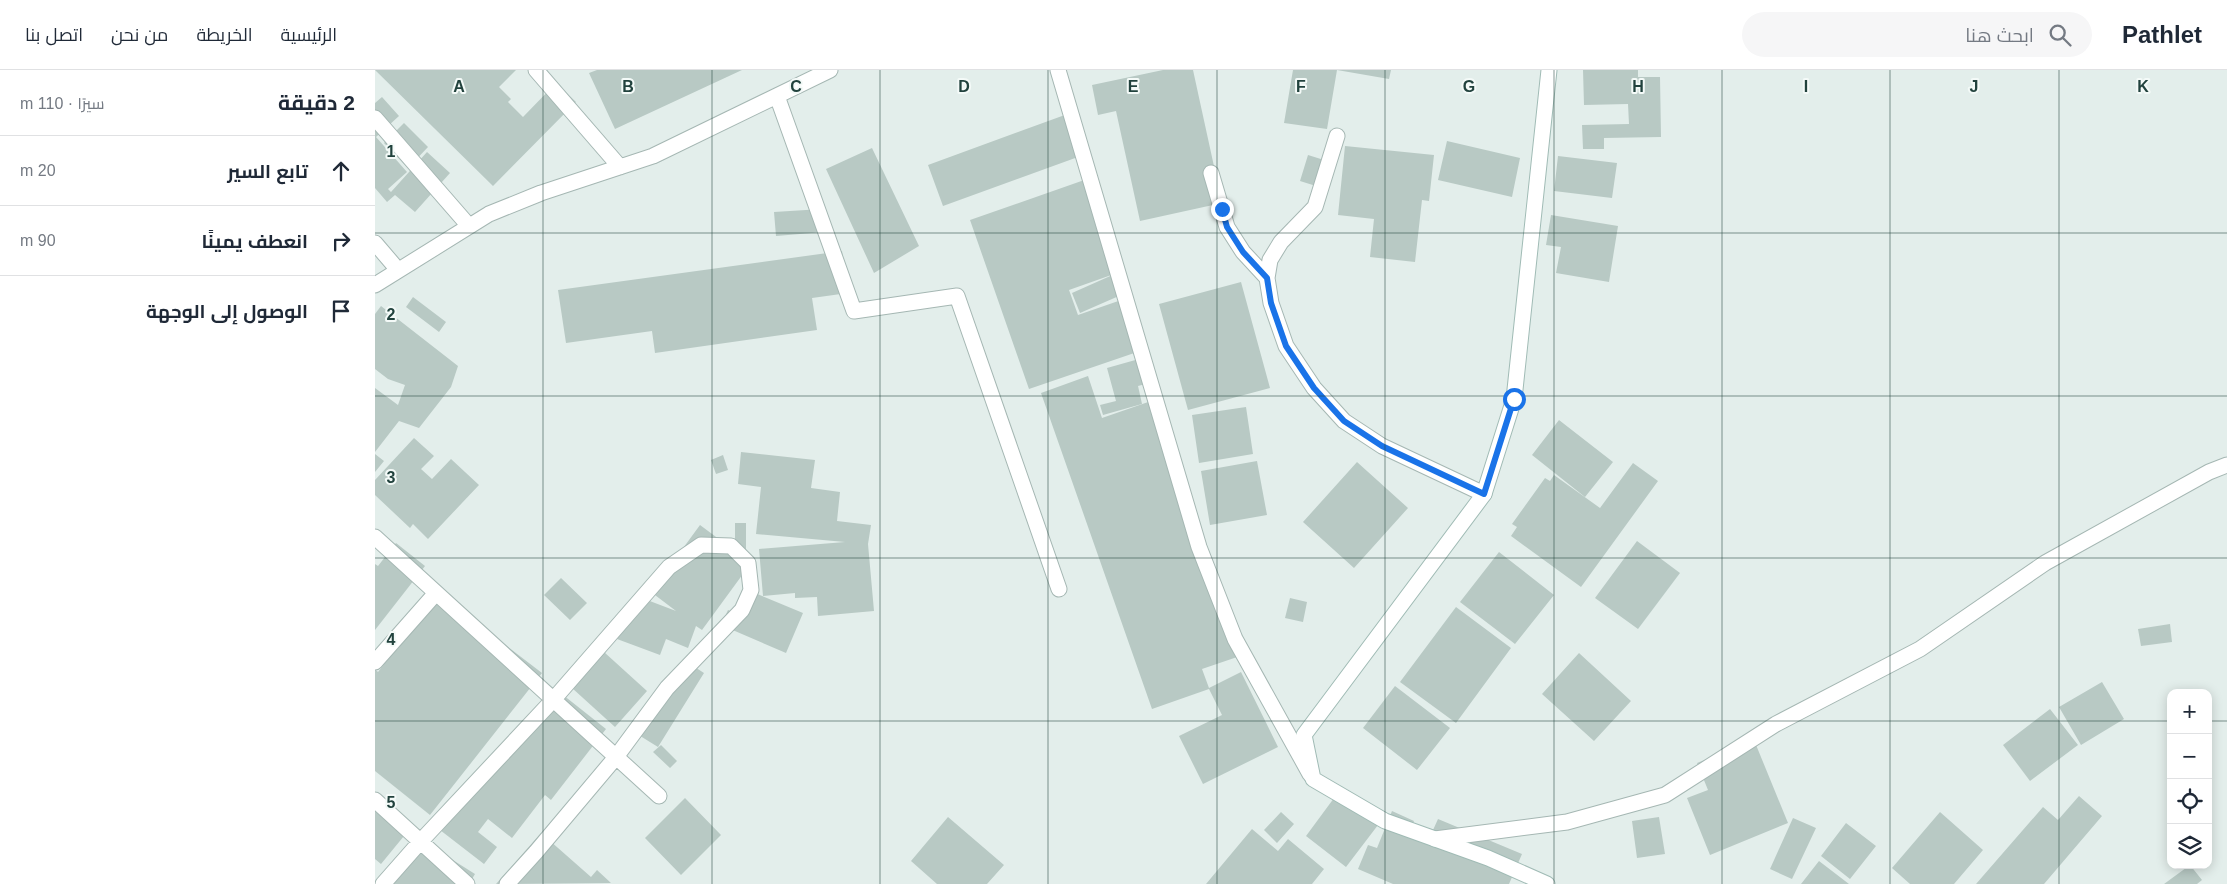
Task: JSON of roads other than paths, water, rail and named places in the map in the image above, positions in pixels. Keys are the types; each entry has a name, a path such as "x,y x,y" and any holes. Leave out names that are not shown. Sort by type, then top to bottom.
{"street":[{"path":"536,70 620,167"},
{"path":"375,285 489,214 541,193 653,156 830,70"},
{"path":"1058,70 1199,547 1235,640 1313,779 1385,821 1488,858 1547,884"},
{"path":"1313,779 1303,735 1484,494 1514,399 1549,70"},
{"path":"777,96 854,311 957,296 1059,589"},
{"path":"375,118 469,226"},
{"path":"1337,136 1315,207 1281,242 1270,260 1267,278 1271,303 1286,346 1314,388 1344,421 1382,446 1484,494"},
{"path":"1211,173 1227,227 1243,252 1267,278"},
{"path":"375,243 399,270"},
{"path":"1435,839 1567,822 1665,795 1776,724 1919,649 2045,563 2209,472 2227,464"},
{"path":"375,538 659,796"},
{"path":"383,884 553,700 669,567 701,545 731,546 748,563 751,590 742,610 667,688 616,757 537,852 507,884"},
{"path":"375,662 436,593"},
{"path":"375,800 467,884"}]}
